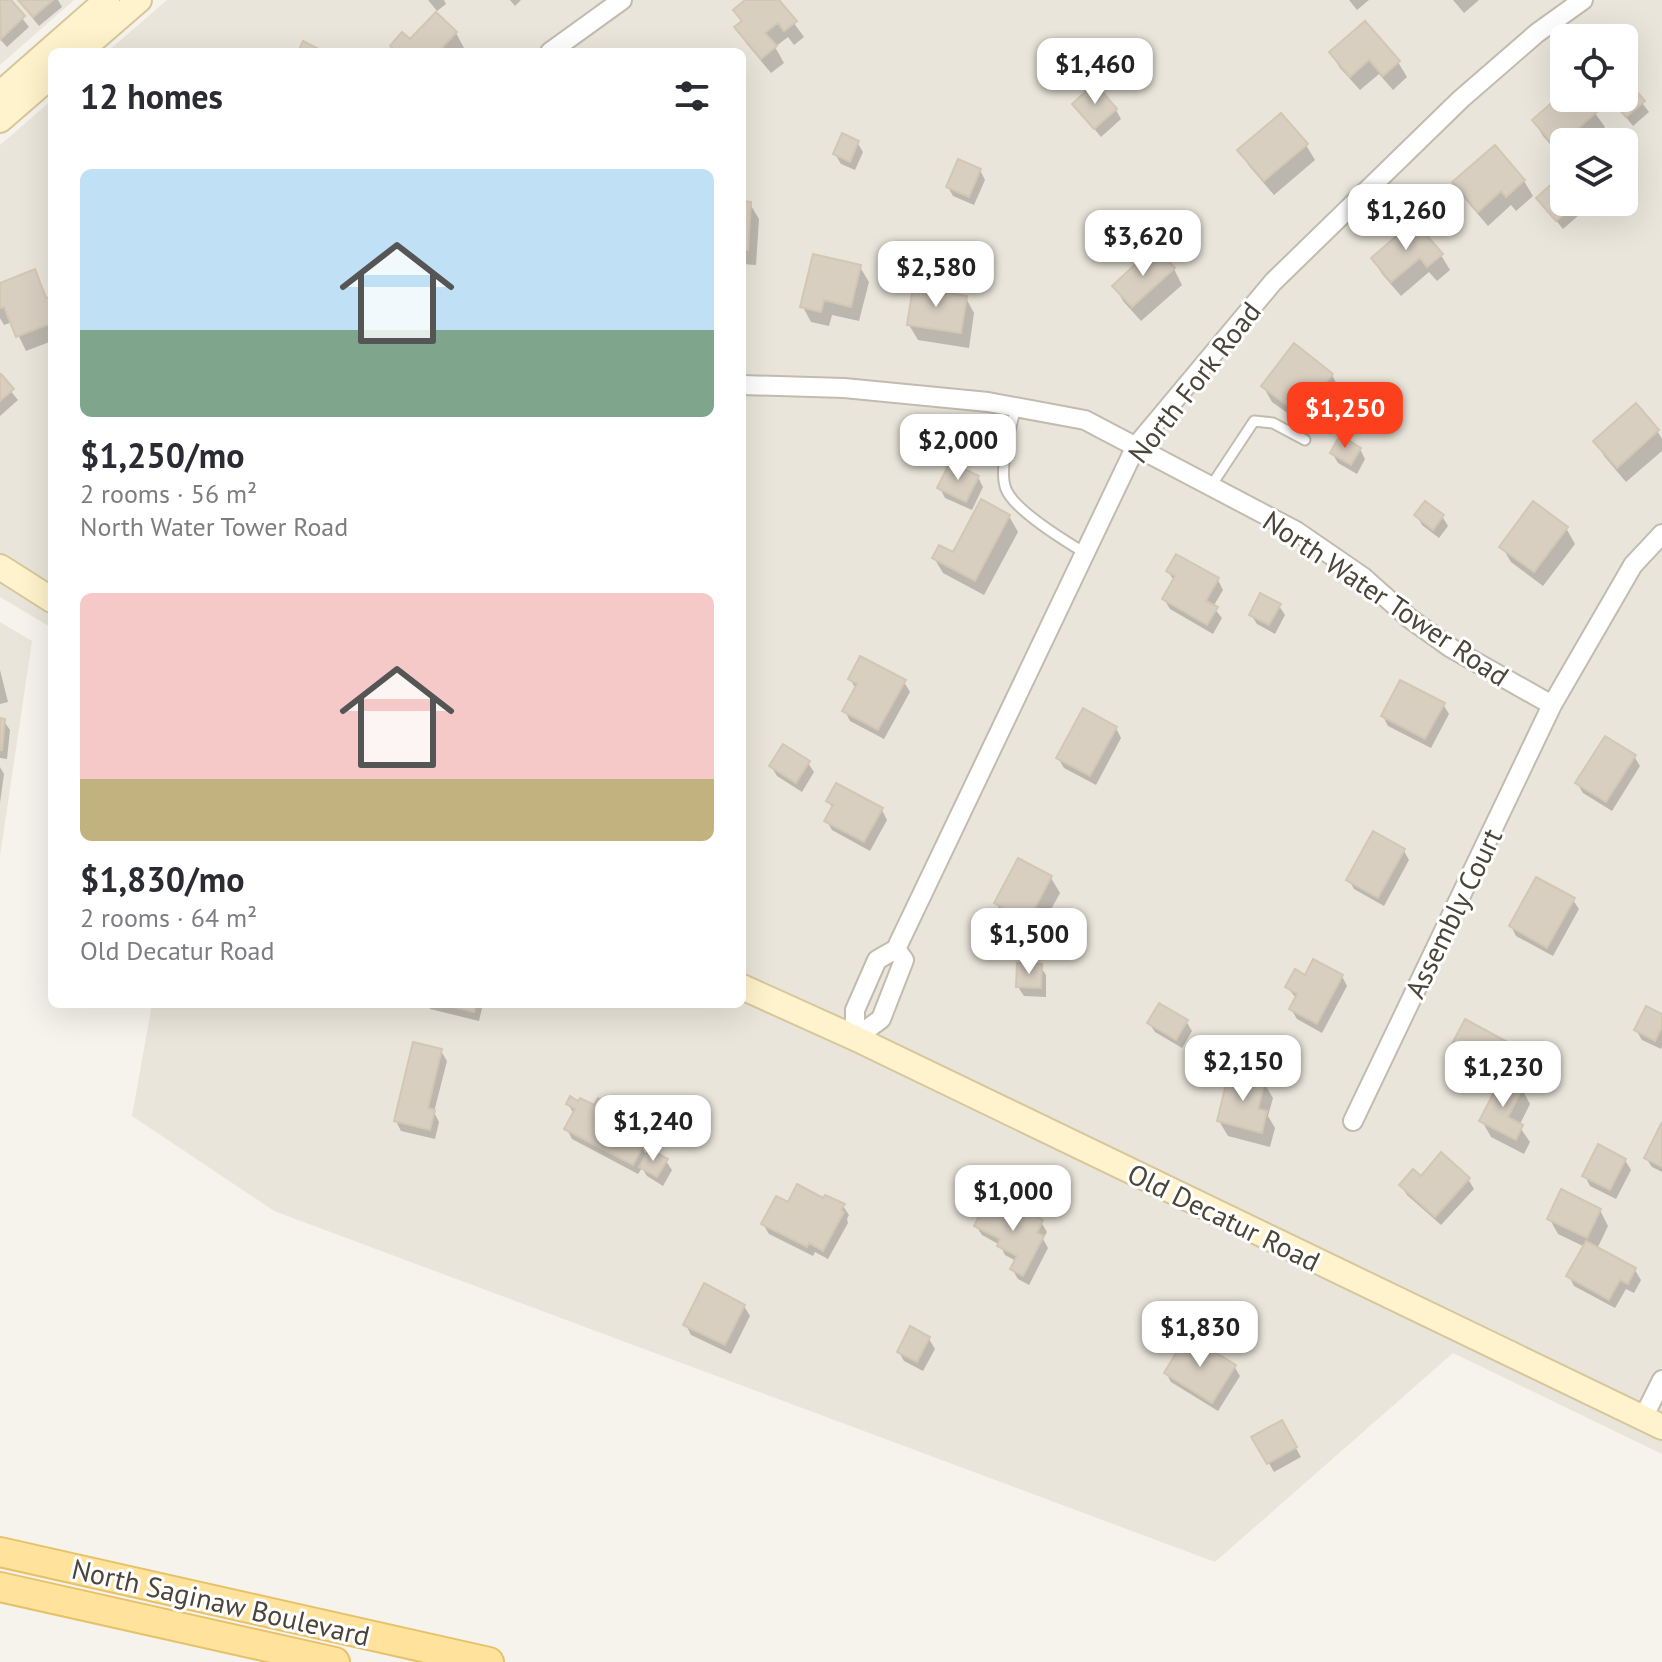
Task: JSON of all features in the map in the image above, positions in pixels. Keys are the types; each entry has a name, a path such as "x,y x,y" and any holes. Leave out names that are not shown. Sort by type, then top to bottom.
{"main road":[{"name":"North Saginaw Boulevard","path":"0,1552 489,1662"},
{"name":"North Saginaw Boulevard","path":"0,1587 335,1662"}],"street":[{"path":"52,48 107,0"},
{"path":"84,48 139,0"},
{"path":"556,48 622,0"},
{"name":"North Fork Road","path":"855,1038 855,1010 877,960 896,949 1136,446 1284,271 1461,99 1537,33 1583,0"},
{"path":"0,94 48,52"},
{"path":"0,120 48,78"},
{"name":"North Water Tower Road","path":"746,385 844,388 1016,407 1085,420 1296,531 1363,577 1409,618 1451,648 1552,705"},
{"name":"Assembly Court","path":"1353,1121 1552,705 1633,565 1662,534"},
{"path":"0,567 48,597"},
{"name":"North Fork Road","path":"855,1038 881,1019 904,960 896,949"},
{"name":"Old Decatur Road","path":"746,989 855,1038 1652,1422"},
{"path":"1652,1422 1662,1380"}],"lane":[{"path":"1016,407 1005,454 1006,489 1052,534 1085,553"},
{"path":"1211,486 1254,421 1273,423 1305,440"}],"shaded area":[{"path":"0,0 74,0 0,65"},
{"path":"167,0 1662,0 1662,1454 1453,1353 1215,1562 274,1211 132,1116 151,1008 746,1008 746,48 112,48"},
{"path":"48,103 48,626 0,597 0,145"},
{"path":"0,622 32,641 0,856"}],"building":[{"path":"0,0 11,0 25,16 1,39"},
{"path":"18,0 53,0 33,17"},
{"path":"745,0 779,0 797,21 784,31 778,23 765,33 777,46 761,59 734,27 742,21 733,10"},
{"path":"436,12 457,32 442,48 390,46 402,32 410,39"},
{"path":"1365,21 1400,61 1383,76 1369,60 1350,77 1329,52"},
{"path":"303,41 316,48 300,48"},
{"path":"1095,83 1117,109 1094,129 1072,104"},
{"path":"1638,93 1645,101 1638,107"},
{"path":"1550,104 1550,112 1597,112 1579,128 1550,128 1550,141 1532,120"},
{"path":"1281,113 1308,144 1264,181 1237,150"},
{"path":"842,133 859,141 850,162 833,154"},
{"path":"1495,145 1525,180 1506,197 1501,191 1478,212 1452,182"},
{"path":"958,159 981,169 969,197 946,187"},
{"path":"1550,185 1550,214 1536,198"},
{"path":"746,201 751,202 746,250"},
{"path":"1414,221 1443,254 1427,267 1420,258 1391,282 1371,258"},
{"path":"1158,249 1175,268 1132,307 1112,286 1140,260 1143,262"},
{"path":"813,254 861,265 851,307 824,300 821,312 800,307"},
{"path":"35,269 48,298 48,325 16,337 4,307 0,308 0,283"},
{"path":"914,281 934,284 933,290 967,296 961,333 907,325"},
{"path":"1294,343 1333,374 1308,406 1295,396 1288,406 1261,386"},
{"path":"0,375 14,389 0,401"},
{"path":"1636,403 1659,430 1617,468 1593,441"},
{"path":"1340,435 1361,448 1351,465 1330,453"},
{"path":"950,462 979,476 966,502 937,488"},
{"path":"981,499 1010,515 975,581 932,558 939,545 953,552"},
{"path":"1425,501 1444,515 1433,530 1414,515"},
{"path":"1533,501 1568,527 1534,572 1499,547"},
{"path":"1176,554 1219,578 1206,601 1218,607 1207,625 1162,599 1175,576 1166,571"},
{"path":"1260,593 1281,604 1269,625 1249,615"},
{"path":"860,656 906,680 878,730 842,711 857,684 848,679"},
{"path":"1400,680 1445,703 1425,739 1381,716"},
{"path":"1083,708 1117,727 1090,776 1056,758"},
{"path":"0,718 5,719 2,750 0,750"},
{"path":"1605,736 1636,755 1606,802 1575,783"},
{"path":"783,744 810,761 796,783 769,766"},
{"path":"836,783 883,808 864,842 824,821 833,805 826,801"},
{"path":"1373,831 1405,849 1378,898 1346,880"},
{"path":"1018,858 1052,876 1028,921 994,903"},
{"path":"1536,877 1575,898 1547,948 1509,926"},
{"path":"1313,959 1343,975 1317,1024 1289,1009 1297,994 1285,987 1295,969 1305,975"},
{"path":"1017,963 1042,964 1041,988 1016,987"},
{"path":"1159,1003 1188,1020 1176,1040 1147,1023"},
{"path":"1646,1006 1662,1014 1662,1027 1655,1041 1634,1030"},
{"path":"1465,1019 1509,1043 1489,1078 1446,1055"},
{"path":"413,1042 442,1049 428,1108 435,1110 430,1130 394,1121"},
{"path":"1229,1072 1265,1081 1258,1109 1267,1111 1262,1133 1217,1121"},
{"path":"1502,1077 1523,1087 1508,1117 1523,1125 1516,1140 1479,1121"},
{"path":"570,1096 594,1105 598,1098 626,1113 622,1121 639,1131 634,1140 644,1145 633,1165 564,1129 575,1109 566,1104"},
{"path":"1662,1122 1662,1167 1644,1158"},
{"path":"1598,1144 1626,1159 1610,1190 1582,1176"},
{"path":"649,1149 668,1159 657,1177 639,1167"},
{"path":"1441,1152 1470,1178 1435,1217 1399,1185 1413,1169 1421,1176"},
{"path":"797,1184 823,1198 825,1195 845,1204 841,1210 844,1212 823,1251 809,1243 807,1247 761,1224 776,1196 788,1202"},
{"path":"1561,1189 1601,1209 1587,1238 1547,1219"},
{"path":"987,1200 1013,1214 1017,1207 1043,1220 1037,1233 1044,1236 1023,1276 1010,1269 1017,1256 997,1246 1000,1239 974,1226"},
{"path":"1586,1241 1636,1268 1628,1284 1620,1280 1609,1300 1566,1276"},
{"path":"704,1283 745,1305 725,1345 683,1325"},
{"path":"910,1326 930,1337 917,1362 897,1352"},
{"path":"1187,1335 1236,1365 1212,1403 1164,1373"},
{"path":"1282,1420 1297,1447 1267,1464 1251,1437"}]}
